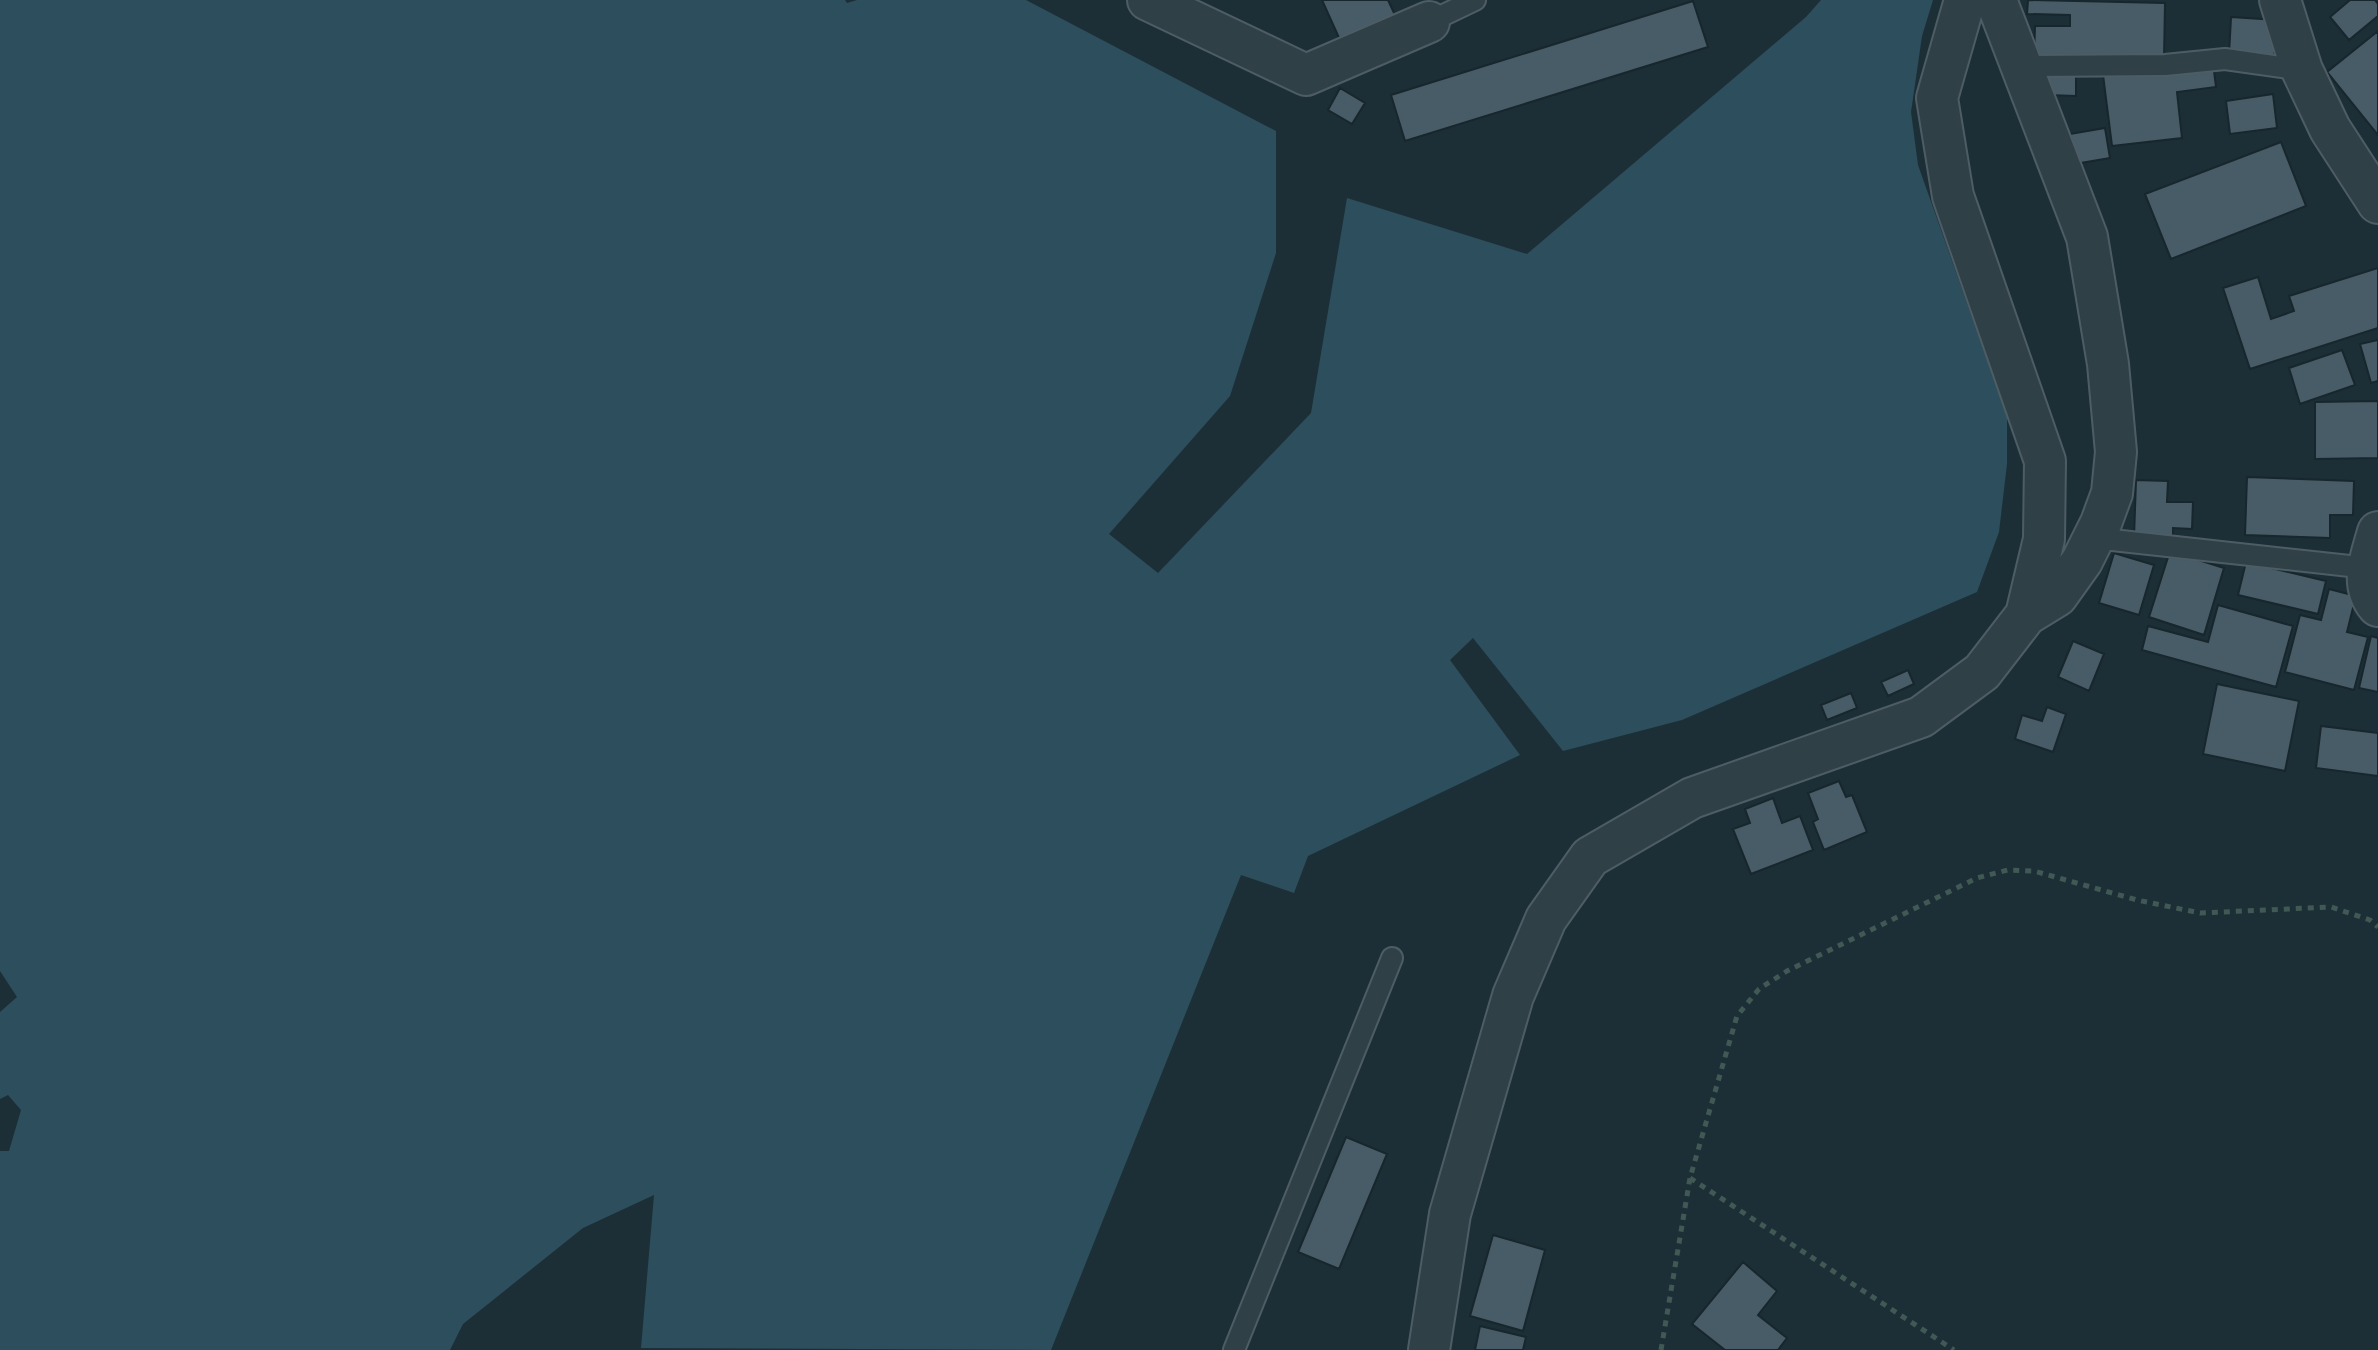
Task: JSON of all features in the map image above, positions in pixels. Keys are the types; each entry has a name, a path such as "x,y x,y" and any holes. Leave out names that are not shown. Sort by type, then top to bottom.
{"street":[{"path":"1148,0 1306,75 1429,22"},
{"path":"1965,0 1937,98 1953,196 2045,461 2044,539 2026,615"},
{"path":"1429,1350 1450,1214 1513,996 1546,919 1590,857 1692,798 1921,717 1982,672 2026,615 2057,596 2094,538 2112,493 2116,452 2108,364 2087,237 1996,0"},
{"path":"2280,0 2302,70 2330,129 2378,203"},
{"path":"2373,550 2367,590 2378,606"}],"lane":[{"path":"1429,22 1475,0"},
{"path":"2020,66 2165,65 2225,59 2302,70"},
{"path":"2094,538 2373,550"},
{"path":"1234,1350 1392,958"}],"path":[{"path":"1661,1350 1690,1178 1737,1016 1759,989 1787,971 1977,878 2008,870 2034,871 2137,900 2200,913 2331,907 2370,920 2378,927"},
{"path":"1690,1178 1954,1350"}],"water":[{"path":"0,0 845,0 847,3 857,0 1026,0 1276,131 1276,253 1230,396 1109,534 1158,573 1311,413 1347,198 1527,254 1806,17 1821,0 1933,0 1922,36 1911,112 1918,165 2007,416 2007,464 1999,532 1977,592 1682,720 1563,751 1473,638 1450,660 1520,755 1308,856 1294,893 1241,875 1051,1350 641,1348 654,1195 583,1228 463,1324 450,1350 0,1350 0,1151 9,1151 21,1110 8,1095 0,1099 0,1012 17,997 0,971"}],"building":[{"path":"1322,0 1388,0 1395,15 1340,40"},
{"path":"2028,0 2165,3 2164,61 2034,59 2035,26 2070,26 2070,15 2027,14"},
{"path":"2350,0 2375,0 2378,16 2349,40 2330,17"},
{"path":"1693,1 1708,47 1405,141 1391,95"},
{"path":"2231,17 2277,20 2274,59 2229,55"},
{"path":"2378,31 2378,135 2327,72"},
{"path":"2213,63 2216,87 2177,92 2182,138 2112,146 2103,75"},
{"path":"2047,70 2076,70 2076,96 2047,95"},
{"path":"1340,88 1365,103 1352,124 1328,110"},
{"path":"2273,94 2277,128 2230,134 2226,101"},
{"path":"2105,128 2110,158 2069,165 2064,135"},
{"path":"2281,142 2306,206 2171,259 2145,194"},
{"path":"2378,268 2378,328 2250,369 2223,288 2258,277 2271,319 2294,311 2289,296"},
{"path":"2378,340 2378,381 2371,383 2360,344"},
{"path":"2342,350 2355,385 2300,404 2289,368"},
{"path":"2378,401 2378,458 2315,459 2315,402"},
{"path":"2247,477 2354,481 2353,515 2330,515 2330,538 2245,535"},
{"path":"2136,480 2168,481 2167,502 2193,502 2192,529 2173,528 2173,540 2134,538"},
{"path":"2170,551 2224,568 2204,635 2149,617"},
{"path":"2114,553 2154,565 2139,615 2099,603"},
{"path":"2246,562 2326,581 2318,614 2238,595"},
{"path":"2329,589 2356,596 2347,632 2368,637 2354,690 2285,672 2300,615 2321,620"},
{"path":"2218,605 2293,626 2276,687 2142,650 2148,626 2208,642"},
{"path":"2371,636 2378,638 2378,692 2359,688"},
{"path":"2073,641 2104,654 2089,691 2058,677"},
{"path":"1908,670 1914,684 1888,696 1881,682"},
{"path":"2217,684 2299,701 2285,771 2203,754"},
{"path":"1851,693 1857,708 1827,720 1821,705"},
{"path":"2047,707 2066,714 2053,752 2015,739 2022,715 2042,721"},
{"path":"2321,726 2378,733 2378,776 2316,768"},
{"path":"1839,781 1846,797 1852,795 1867,832 1824,850 1813,822 1818,819 1808,793"},
{"path":"1773,798 1782,823 1800,816 1813,850 1751,874 1733,829 1750,823 1745,809"},
{"path":"1346,1137 1387,1154 1339,1269 1298,1252"},
{"path":"1493,1235 1545,1250 1523,1331 1470,1316"},
{"path":"1743,1262 1777,1291 1758,1315 1787,1338 1778,1350 1725,1350 1692,1324"},
{"path":"1480,1326 1526,1337 1523,1350 1475,1350"}]}
